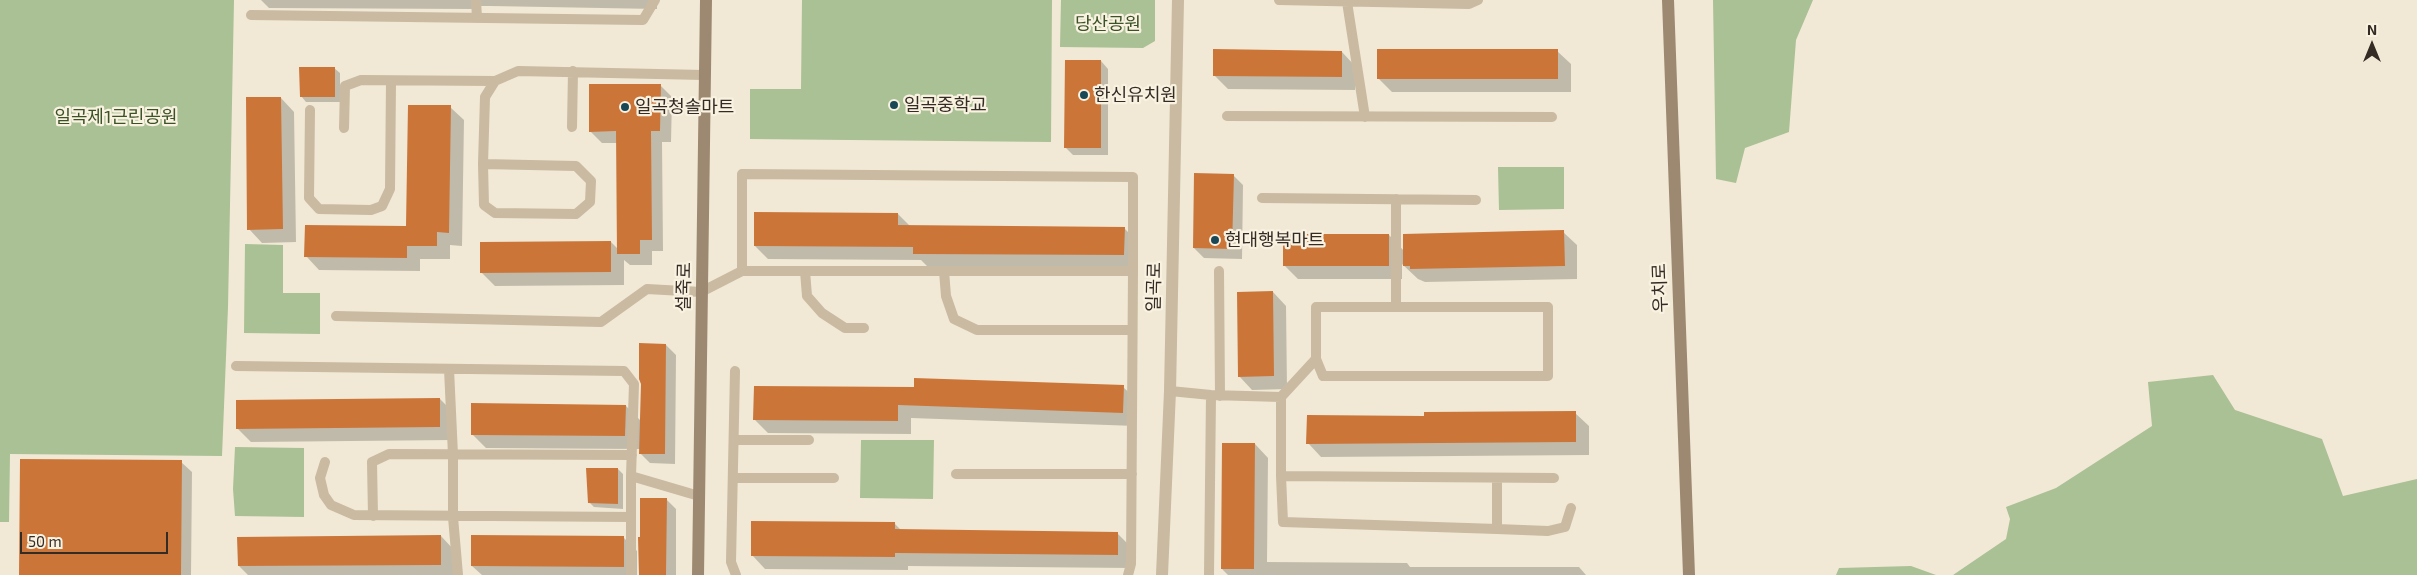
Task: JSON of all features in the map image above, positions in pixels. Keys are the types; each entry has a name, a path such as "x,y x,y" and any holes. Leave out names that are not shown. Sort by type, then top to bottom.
{"main road":[{"name":"설죽로","path":"698,575 706,0"},
{"name":"우치로","path":"1668,0 1689,575"}],"street":[{"name":"일곡로","path":"1162,575 1170,391 1178,0"}],"lane":[{"path":"476,0 477,18"},
{"path":"251,15 643,20 655,0"},
{"path":"1279,0 1347,2 1367,0 1469,4 1478,0"},
{"path":"1347,2 1366,117"},
{"path":"344,128 345,86 361,80 495,81 518,71 704,74"},
{"path":"572,127 573,71"},
{"path":"310,110 309,198 319,209 371,210 382,206 390,189 391,81"},
{"path":"483,164 576,166 591,181 590,202 576,214 495,213 484,205 483,164 485,98 495,81"},
{"path":"1227,116 1552,117"},
{"path":"742,271 742,174 1133,177 1131,564 1128,575"},
{"path":"1262,198 1476,200"},
{"path":"1396,199 1396,307"},
{"path":"336,316 601,322 647,289 702,292 742,271 1133,271"},
{"path":"805,271 807,296 822,313 845,328 864,328"},
{"path":"944,271 946,296 954,319 977,330 1132,330"},
{"path":"1209,575 1219,271"},
{"path":"1316,307 1548,307 1548,376 1323,376 1316,359 1316,307"},
{"path":"1316,359 1281,397 1283,522 1548,531 1565,526 1571,508"},
{"path":"236,366 624,371 634,384 631,476 631,575"},
{"path":"449,369 453,455 453,517 458,575"},
{"path":"735,371 731,562 736,575"},
{"path":"1170,391 1215,395 1281,397"},
{"path":"734,440 809,440"},
{"path":"374,516 372,462 389,454 632,455"},
{"path":"325,462 320,478 324,496 331,505 354,515 631,517"},
{"path":"956,474 1132,474"},
{"path":"631,476 699,496"},
{"path":"1281,476 1554,478"},
{"path":"733,478 834,478"},
{"path":"1497,478 1497,528"}],"green space":[{"name":"일곡제1근린공원","path":"0,0 234,0 228,307 222,456 10,454 9,522 0,522"},
{"name":"일곡중학교","path":"802,0 1052,0 1051,142 750,139 750,89 801,89"},
{"name":"당산공원","path":"1061,0 1155,0 1155,41 1143,48 1060,47"},
{"path":"1713,0 1813,0 1796,40 1789,132 1745,148 1736,183 1716,179"},
{"path":"1498,167 1564,167 1564,209 1499,210"},
{"path":"245,244 283,245 283,293 320,293 320,334 244,333"},
{"path":"2213,375 2235,410 2322,439 2343,496 2417,479 2417,575 1953,575 2006,539 2010,519 2006,507 2056,488 2152,426 2148,382"},
{"path":"861,440 934,440 933,499 860,498"},
{"path":"235,447 304,448 304,517 235,516 233,489"},
{"path":"1911,566 1936,575 1836,575 1839,568"}],"building":[{"path":"1213,49 1342,51 1342,77 1213,76"},
{"path":"1377,49 1558,49 1558,79 1377,79"},
{"path":"1065,60 1101,60 1101,148 1064,148"},
{"path":"299,67 335,67 335,97 300,97"},
{"path":"589,84 661,84 660,131 651,131 652,240 640,240 640,254 617,254 616,131 589,132"},
{"path":"246,97 281,97 283,229 247,230"},
{"path":"408,105 451,105 449,233 437,232 437,246 407,246 407,258 304,257 305,225 406,226"},
{"path":"1194,173 1234,174 1232,249 1193,248"},
{"path":"754,212 898,213 898,225 1125,227 1124,255 913,254 913,247 754,246"},
{"path":"1564,230 1565,266 1410,269 1410,266 1403,266 1403,234"},
{"path":"1283,234 1389,234 1389,266 1283,266"},
{"path":"611,241 611,272 480,273 480,242"},
{"path":"1273,291 1274,376 1238,377 1237,292"},
{"path":"639,343 666,344 665,454 639,454 641,384 639,379"},
{"path":"914,378 1124,385 1123,413 898,405 898,421 753,420 754,386 914,387"},
{"path":"440,398 440,427 236,429 236,400"},
{"path":"471,403 626,405 625,436 471,435"},
{"path":"1576,411 1576,442 1306,444 1307,415 1424,416 1424,412"},
{"path":"1222,443 1255,443 1254,569 1221,569"},
{"path":"20,459 182,460 181,575 19,575"},
{"path":"586,468 618,468 618,504 588,503"},
{"path":"640,498 667,498 666,575 639,575"},
{"path":"751,521 895,522 895,529 1118,532 1118,555 895,553 895,557 751,556"},
{"path":"441,535 441,565 238,566 237,537"},
{"path":"471,535 624,536 624,567 471,566"}],"place":[{"name":"한신유치원","path":"1084,95"},
{"name":"일곡중학교","path":"894,105"},
{"name":"일곡청솔마트","path":"625,107"},
{"name":"현대행복마트","path":"1215,240"}]}
